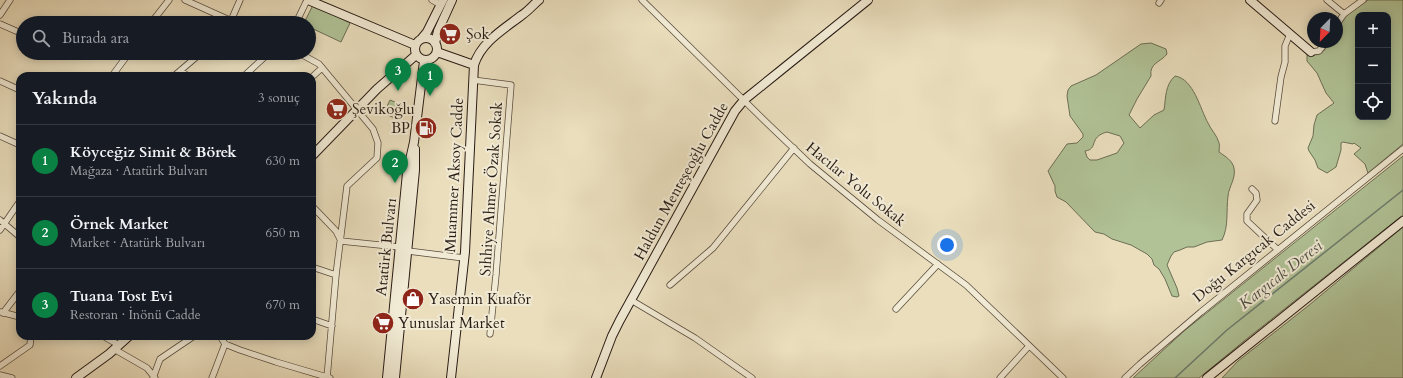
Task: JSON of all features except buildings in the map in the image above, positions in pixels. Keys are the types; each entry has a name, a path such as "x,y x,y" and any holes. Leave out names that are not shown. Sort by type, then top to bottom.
{"street":[{"path":"0,15 10,0"},
{"path":"156,16 169,0"},
{"path":"185,0 219,16"},
{"path":"234,16 240,0"},
{"path":"300,16 308,0 415,45"},
{"path":"432,0 442,2 427,32 414,48 416,55 424,61 430,60 437,52"},
{"path":"437,52 435,43 438,31 452,0"},
{"name":"Muammer Aksoy Cadde","path":"450,378 464,258 474,65 477,56 493,37 523,15 539,0"},
{"name":"Hacılar Yolu Sokak","path":"642,0 744,100 825,176 878,220 978,295 1063,378"},
{"name":"Haldun Menteşeoğlu Cadde","path":"596,378 612,336 731,116 744,100 868,0"},
{"path":"1250,0 1312,52 1319,52 1322,48"},
{"path":"1258,7 1263,0"},
{"path":"1327,0 1344,14 1363,0"},
{"path":"0,24 16,31"},
{"path":"1275,121 1281,77 1285,62 1285,46 1290,34"},
{"path":"422,38 430,38 435,43"},
{"path":"437,52 474,65"},
{"path":"316,152 377,89 416,55"},
{"path":"116,72 124,60"},
{"path":"179,72 193,60"},
{"path":"248,72 261,60"},
{"path":"222,340 225,344 276,362 329,378 336,275 347,186 377,158 378,143 373,129 358,110 319,64 312,60"},
{"name":"Atatürk Bulvarı","path":"388,378 407,173 414,142 424,61"},
{"path":"316,73 322,68"},
{"name":"Sıhhiye Ahmet Özak Sokak","path":"473,80 511,85 490,334"},
{"path":"0,81 16,88"},
{"path":"0,136 16,144"},
{"name":"Atatürk Bulvarı","path":"395,378 415,170 414,142"},
{"path":"670,285 713,248 794,148"},
{"name":"Doğu Kargıcak Caddesi","path":"1125,378 1150,355 1403,149"},
{"path":"1252,188 1256,193 1257,200 1247,214 1247,221 1278,250"},
{"path":"0,230 2,221 16,206"},
{"path":"316,213 336,231 341,240"},
{"path":"2,221 16,233"},
{"path":"1207,378 1403,221"},
{"path":"341,240 399,247"},
{"path":"408,251 464,258"},
{"path":"896,308 938,264"},
{"path":"316,268 336,275"},
{"path":"16,296 2,313 16,316"},
{"path":"631,300 695,338 752,378"},
{"path":"316,320 332,326"},
{"path":"0,366 30,345 31,340"},
{"path":"108,340 146,368 154,378"},
{"path":"76,378 124,340"},
{"path":"154,378 160,359 188,340"},
{"path":"212,378 225,344"},
{"path":"1000,378 1029,346"},
{"path":"0,375 12,378"}],"green space":[{"path":"1368,0 1403,0 1403,144 1368,173 1365,164 1354,154 1361,148 1354,143 1343,142 1341,143 1341,150 1336,167 1327,173 1318,168 1308,148 1313,136 1317,115 1334,103 1326,93 1317,73 1307,61 1307,52 1318,55 1326,48 1343,48 1343,19 1350,12"},
{"path":"313,5 350,23 341,42 316,30 316,16 308,16"},
{"path":"1151,43 1166,49 1167,54 1152,68 1151,76 1129,115 1140,128 1154,115 1164,110 1166,92 1169,83 1175,76 1182,78 1192,88 1196,95 1209,126 1218,140 1219,152 1230,161 1234,168 1234,176 1228,196 1226,229 1222,240 1207,242 1194,247 1187,247 1174,252 1167,265 1177,288 1179,296 1177,297 1172,296 1165,279 1147,254 1131,245 1095,232 1066,202 1057,197 1055,186 1048,171 1067,144 1077,143 1083,137 1083,134 1070,116 1067,96 1068,90 1071,86 1096,75 1141,44","holes":["1107,132 1120,136 1124,143 1117,153 1097,160 1090,160 1087,157 1085,151 1092,148 1095,140 1101,134"]},
{"path":"390,100 402,105 396,119 384,113"},
{"path":"1403,156 1403,215 1199,378 1133,378 1184,331"},
{"path":"1403,227 1403,378 1222,378 1238,361 1308,306"}],"waterway":[{"name":"Kargıcak Deresi","path":"1175,378 1227,330 1403,190"}],"place":[{"name":"Şok","path":"450,34"},
{"name":"Tuana Tost Evi","path":"398,91"},
{"name":"Köyceğiz Simit & Börek","path":"430,96"},
{"name":"Şevikoğlu","path":"337,109"},
{"name":"BP","path":"426,128"},
{"name":"Örnek Market","path":"395,183"},
{"name":"Yasemin Kuaför","path":"413,299"},
{"name":"Yunuslar Market","path":"383,323"}]}
